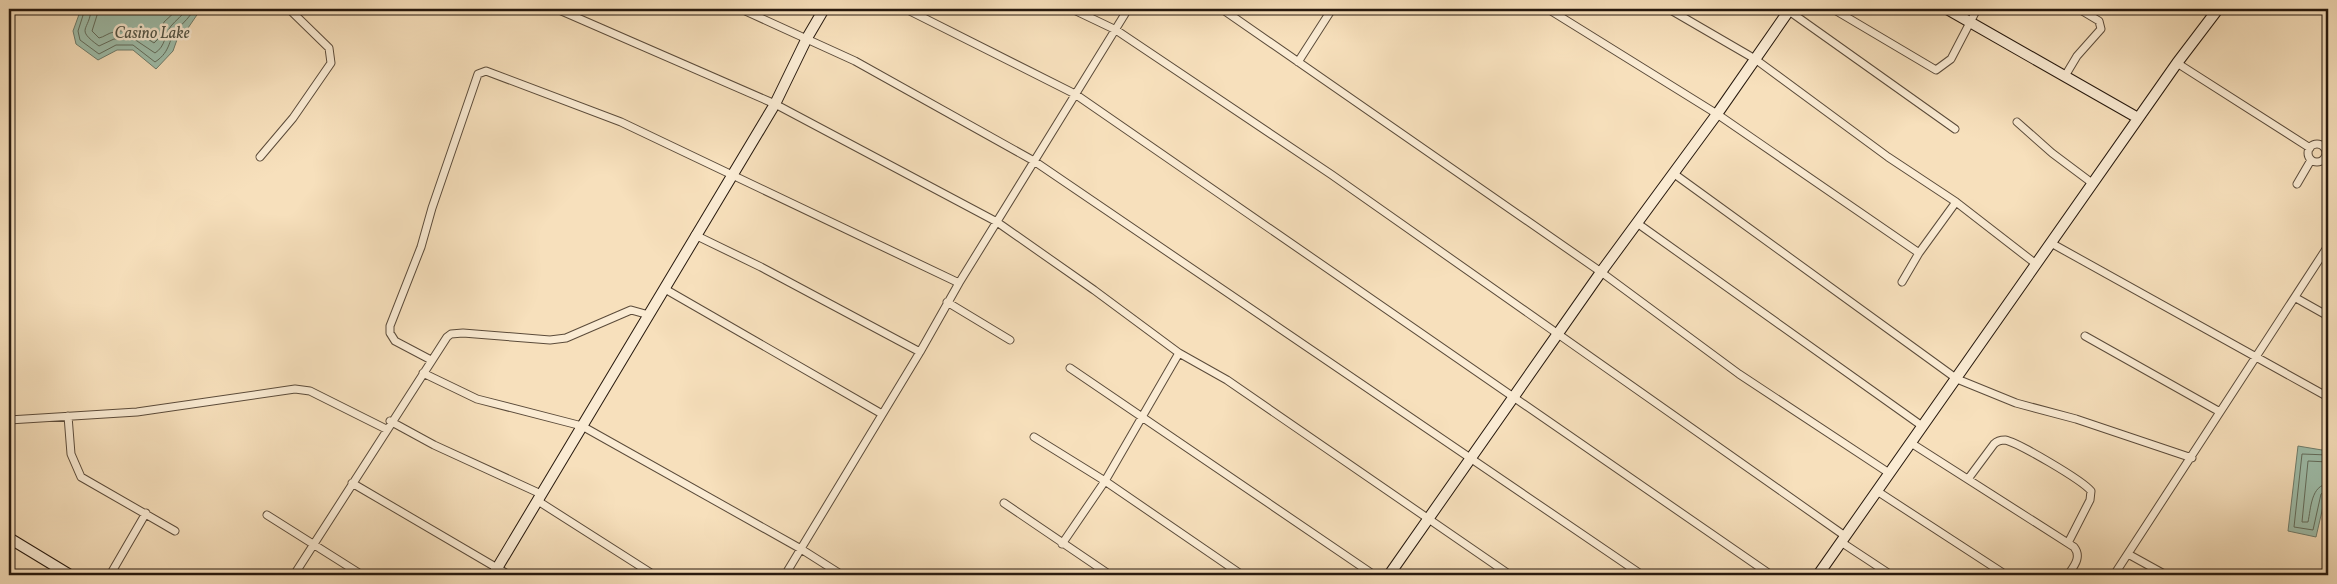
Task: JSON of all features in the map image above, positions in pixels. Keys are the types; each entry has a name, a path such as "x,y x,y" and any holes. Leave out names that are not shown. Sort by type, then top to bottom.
{"street":[{"path":"260,157 293,118 331,63 330,48 289,9"},
{"path":"557,9 775,104 997,222 1179,353 1227,380 1510,575"},
{"path":"741,9 855,61 1034,161 1642,575"},
{"path":"495,572 775,104 807,38 824,9"},
{"path":"906,9 1075,94 1771,575"},
{"path":"1072,9 1116,30 1332,175 1558,333 1891,575"},
{"path":"784,575 920,352 959,283 1128,9"},
{"path":"1222,9 1601,272 1738,374 1889,474"},
{"path":"1298,62 1332,9"},
{"path":"1548,9 1717,114 1919,253"},
{"path":"1669,9 1755,59 1888,158 1956,202 2036,264"},
{"path":"1833,9 1936,70 1951,59 1977,9"},
{"path":"1947,9 2138,118"},
{"path":"2065,76 2077,56 2101,29 2099,21 2079,9"},
{"path":"1389,575 1513,396 1717,114 1789,10 1955,129"},
{"path":"1818,575 2215,10"},
{"path":"2177,63 2310,148"},
{"path":"431,360 395,341 390,333 390,326 421,247 432,208 478,74 486,71 621,122 959,283"},
{"path":"2017,122 2052,154 2092,183"},
{"path":"2316,145 2322,147 2326,160 2318,162 2311,160 2308,154 2310,148 2316,145"},
{"path":"2296,184 2311,160"},
{"path":"1673,173 1957,379 2016,403 2076,419 2192,458"},
{"path":"1902,282 1919,253 1956,202"},
{"path":"1637,223 1922,426"},
{"path":"695,235 761,267 920,352"},
{"path":"2051,242 2328,397"},
{"path":"2114,575 2327,250"},
{"path":"665,289 882,414"},
{"path":"2296,298 2328,316"},
{"path":"948,302 1010,340"},
{"path":"294,575 390,422 431,360 451,334 464,333 550,340 566,338 631,310 649,315"},
{"path":"2085,336 2220,412"},
{"path":"1062,544 1105,481 1179,353"},
{"path":"1070,368 1374,575"},
{"path":"423,373 477,399 582,426 801,549 842,575"},
{"path":"9,420 137,412 259,393 303,389 317,394 386,429"},
{"path":"68,416 71,454 81,477 146,513 174,531"},
{"path":"390,422 540,498 654,575"},
{"path":"1034,438 1105,481 1242,575"},
{"path":"1968,479 1994,444 1999,441 2006,440 2018,445 2053,465 2091,491 2090,500 2068,542"},
{"path":"1911,442 2074,547 2078,555 2077,560 2068,575"},
{"path":"352,482 495,572 509,575"},
{"path":"1877,491 2006,575"},
{"path":"1004,503 1110,575"},
{"path":"110,575 146,513"},
{"path":"267,515 313,546 362,575"},
{"path":"9,538 70,575"},
{"path":"2128,554 2166,575"}],"water":[{"name":"Casino Lake","path":"81,9 201,9 188,28 179,34 173,51 156,69 133,50 117,50 98,60 76,44 73,31"},
{"path":"2298,446 2328,451 2328,485 2316,537 2288,531"}]}
